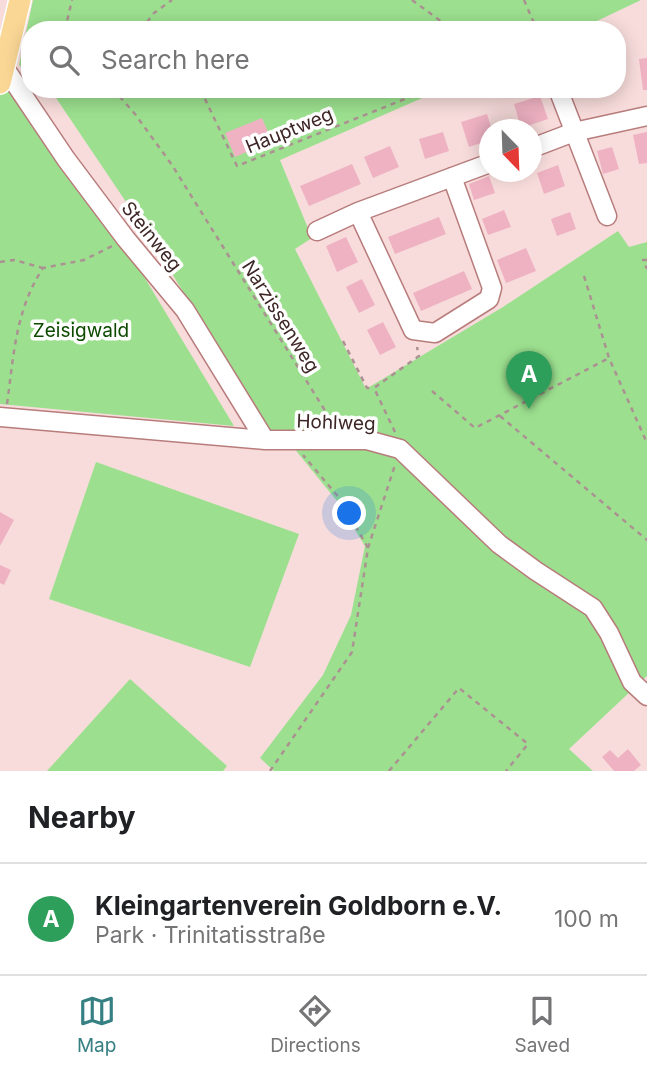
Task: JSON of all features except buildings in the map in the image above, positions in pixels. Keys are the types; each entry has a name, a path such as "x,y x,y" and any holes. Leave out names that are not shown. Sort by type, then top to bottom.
{"main road":[{"path":"2,71 20,0"}],"street":[{"name":"Steinweg","path":"2,71 21,97"},
{"name":"Steinweg","path":"22,98 126,239 175,298 219,363 265,440"},
{"path":"561,98 607,216"},
{"path":"542,144 574,132 647,116"},
{"path":"317,231 358,212 479,167"},
{"path":"358,212 412,330 435,333 489,299 492,288 452,177"},
{"name":"Hohlweg","path":"2,417 265,440 367,440 400,449 499,544 593,608 610,633 632,682 647,696"}],"path":[{"path":"67,21 72,0"},
{"path":"147,21 153,13 172,0"},
{"path":"412,0 441,21"},
{"path":"524,0 533,21"},
{"name":"Narzissenweg","path":"121,98 172,165 342,440"},
{"name":"Hauptweg","path":"204,98 237,166 407,98"},
{"path":"0,262 14,260 43,268 85,260 126,239"},
{"path":"647,260 643,260 647,269"},
{"path":"2,417 21,313 30,289 43,268"},
{"path":"584,276 609,358 647,443"},
{"path":"343,341 367,388 374,388 419,356 412,330"},
{"path":"432,391 475,428 609,358"},
{"path":"270,771 352,652 368,548 400,449 374,388"},
{"path":"499,415 647,540"},
{"path":"292,441 341,500 368,548"},
{"path":"389,771 459,688 528,744 506,771"}],"green space":[{"path":"33,0 641,0 597,21 28,21"},
{"name":"Zeisigwald","path":"0,73 140,270 234,426 0,404"},
{"path":"56,98 422,98 280,160 312,238 295,249 366,389 503,307 618,231 629,247 647,242 647,676 569,749 593,771 274,771 260,758 323,675 351,615 365,546 337,501 293,447 384,436 270,435 151,239"},
{"path":"96,462 299,534 250,667 49,599"},
{"path":"130,679 227,766 223,771 47,771"}],"place":[{"name":"Kleingartenverein Goldborn e.V.","path":"529,409"}]}
